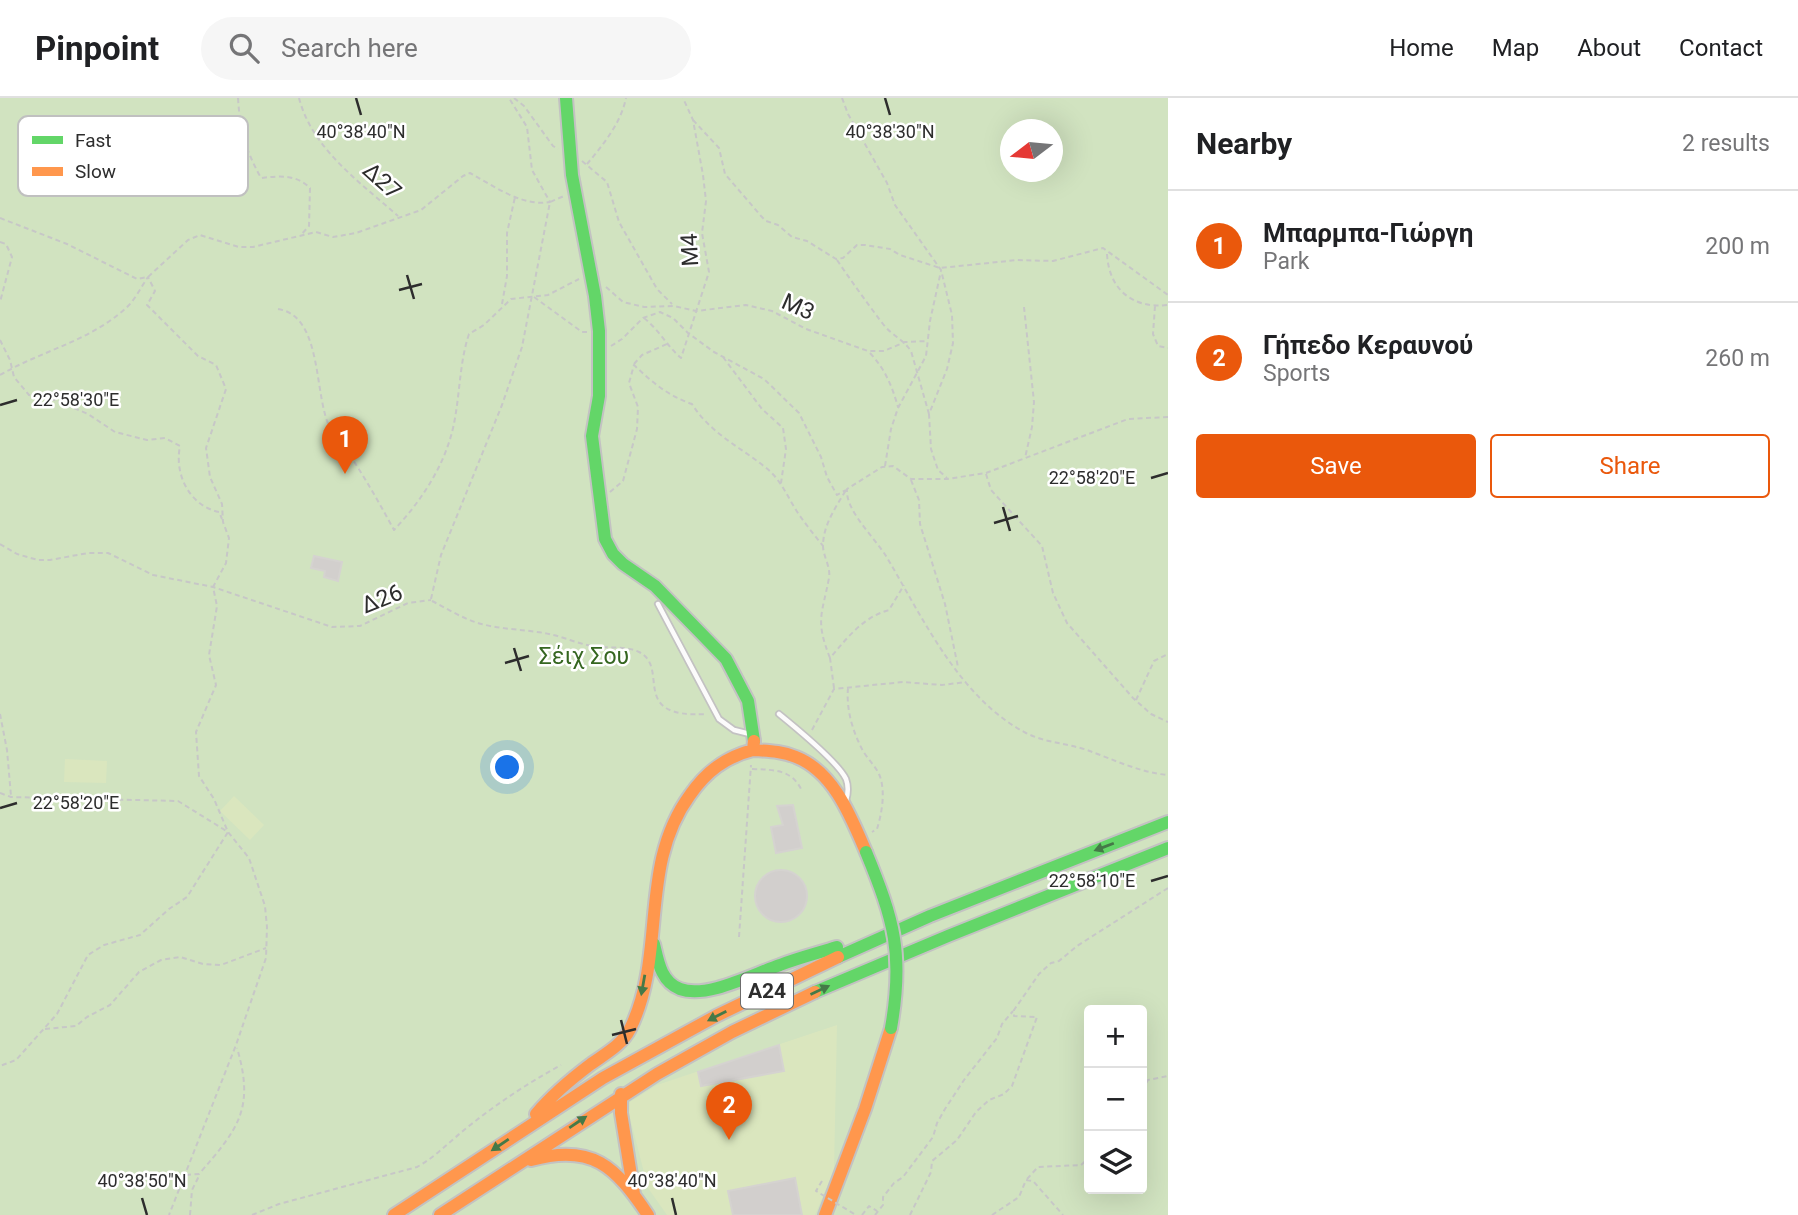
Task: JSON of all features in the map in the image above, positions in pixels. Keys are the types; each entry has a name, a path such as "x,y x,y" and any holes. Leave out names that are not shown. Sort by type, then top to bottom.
{"main road":[{"path":"566,98 570,157 592,274 599,337 599,396 592,436 606,539 613,554 655,586 726,659 748,701 754,735 753,751"},
{"path":"526,1127 546,1101 611,1050 629,1029 642,994 660,858 673,818 692,789 712,770 729,759 753,751 779,751 806,762 832,785 845,805 892,920 898,950 898,991 891,1028 865,1109 825,1215"},
{"name":"Α24","path":"394,1215 603,1078 676,1037 888,934 1168,822"},
{"name":"Α24","path":"440,1215 621,1094 733,1031 842,979 1168,848"},
{"path":"652,917 654,948 661,973 670,985 694,992 724,986 782,964 888,934"},
{"path":"621,1094 621,1113 634,1194"},
{"path":"462,1200 526,1162 566,1152 585,1155 604,1164 634,1194 648,1215"}],"lane":[{"path":"658,604 719,719 734,730 754,735"},
{"path":"779,714 808,737 846,778 848,792 845,805"}],"path":[{"path":"239,98 240,116"},
{"name":"Δ27","path":"299,98 302,111 317,138 345,169 399,217"},
{"path":"509,98 527,127 532,170 550,202"},
{"path":"514,98 524,106 553,146 586,164 607,182 619,222 657,289 674,306"},
{"path":"586,164 605,143 624,108 626,98"},
{"name":"M4","path":"683,98 693,120 706,201 702,233 709,272 688,334"},
{"path":"842,98 848,114 887,183 895,205 940,269 952,315 953,343 947,369 929,414"},
{"path":"693,120 719,148 725,174 761,216 792,237 807,241 836,260 884,326 905,342 911,351 929,414 931,449 938,470 947,479"},
{"path":"248,154 261,177 286,176 303,181 310,188 309,226 300,236"},
{"path":"0,375 25,360 56,350 94,330 127,307 148,276 188,240 200,235 239,247 253,247 316,232 333,237 356,233 421,210 470,173 515,197 537,204 550,202 575,191"},
{"path":"502,305 507,276 507,233 515,197"},
{"name":"Δ26","path":"0,544 17,554 38,560 108,553 153,575 213,587 331,627 360,626 408,603 431,600 441,555 502,405 522,347 550,202"},
{"path":"0,218 67,244 137,279 148,276"},
{"path":"0,242 6,244 12,257 0,302"},
{"path":"836,260 843,258 857,245 890,249 940,269 1017,260 1054,261 1103,248 1168,295"},
{"path":"1107,253 1108,268 1127,297 1142,306 1168,304"},
{"path":"885,467 891,429 898,408 926,356 940,269"},
{"path":"278,309 298,318 309,339 317,368 321,400 330,429 352,457 394,530 428,488 446,451 455,420 464,349 469,334 511,299 548,295 566,284 592,274"},
{"name":"M3","path":"592,274 623,302 644,307 674,306 696,310 746,305 772,311 806,328 868,351"},
{"path":"148,276 155,291 147,305 198,356 216,365 226,389 206,448 210,477 222,504 223,522"},
{"path":"533,297 582,332 599,337 613,347 643,317 660,312 673,318 688,334 764,379 799,413 836,495 885,467 893,466 911,479 919,500 920,524 946,604 959,671"},
{"path":"1156,306 1152,323 1155,340 1158,346 1168,348"},
{"path":"1024,307 1034,402 1032,427 1024,459"},
{"path":"643,317 658,330 681,358 688,334"},
{"path":"0,340 14,377 29,395 55,400 88,414 115,432 147,440 165,438 180,446 177,460 183,484 204,509 219,512 229,538 226,563 213,587 217,606 209,655 216,685 196,732 199,776 214,799 229,832 249,858 260,886 268,927 267,948 236,1045 169,1215"},
{"path":"868,351 884,351 905,342 928,341"},
{"path":"601,500 623,481 632,456 638,407 629,383 634,365 642,355 667,344"},
{"path":"868,351 882,366 892,386 898,408"},
{"path":"722,355 762,409 783,428 786,449 781,484"},
{"path":"634,365 658,387 692,404 701,418 766,468 781,484 823,546 830,575 820,611 821,636 830,658 834,689 808,737"},
{"path":"911,479 947,479 986,473 1128,419 1168,417"},
{"path":"986,473 991,490 1042,546 1053,593 1067,623 1135,701 1151,715 1168,722"},
{"path":"823,546 827,523 847,489"},
{"path":"847,489 846,499 850,508 874,537 966,682 999,716 1048,743 1071,745 1168,775"},
{"path":"830,658 862,623 877,613 889,610 904,585"},
{"path":"431,600 476,622 550,635 589,646 639,652 649,663 657,696 662,705 677,713 704,714"},
{"path":"1135,701 1154,661 1168,654"},
{"path":"834,689 903,682 942,685 966,682"},
{"path":"848,687 849,714 864,752 880,776 882,800 877,829 860,839"},
{"path":"0,714 7,750 11,797"},
{"path":"739,937 753,751"},
{"path":"751,769 775,770 789,774 802,791"},
{"path":"0,793 11,797 178,801 229,832"},
{"path":"0,1066 16,1060 45,1029 62,1005 88,955 104,946 140,935 187,897 229,832"},
{"path":"875,1215 883,1205 883,1196 903,1177 933,1137 937,1123 964,1080 997,1038 1002,1024 1039,974 1051,963 1059,961 1077,946 1168,888"},
{"path":"45,1029 76,1026 110,1005 139,972 161,960 180,957 213,966 267,948"},
{"path":"910,1215 931,1172 932,1161 957,1140 976,1112 989,1100 1004,1094 1012,1086 1037,1017 1014,1016 1014,1010"},
{"path":"190,1215 192,1190 199,1174 230,1138 241,1112 246,1089 236,1045"},
{"path":"252,1215 279,1204 417,1167 431,1159 518,1089 561,1065"},
{"path":"1147,1082 1168,1076"},
{"path":"992,1215 1019,1197 1026,1180 1038,1167 1084,1163"},
{"path":"185,1175 199,1174"},
{"path":"1026,1180 1033,1181 1063,1215"},
{"path":"822,1181 816,1191 856,1215"},
{"path":"862,1215 869,1206 877,1211"}],"green space":[{"name":"Σέιχ Σου","path":"0,98 1168,98 1168,1215 0,1215"},
{"path":"65,759 107,761 106,783 64,782"},
{"path":"234,796 264,825 250,840 220,811"},
{"path":"837,1025 834,1170 815,1215 667,1215 648,1188 629,1114 630,1102 657,1085"}],"building":[{"path":"314,556 342,562 338,581 324,577 325,571 311,568"},
{"path":"793,805 802,848 776,853 771,827 783,825 777,806"},
{"path":"781,870 791,872 799,878 805,886 805,906 799,914 791,920 781,922 771,920 763,914 757,906 755,896 757,886 763,878 771,872"},
{"path":"779,1045 784,1071 701,1086 698,1072"},
{"path":"795,1178 802,1215 733,1215 728,1191"}],"traffic: fast":[{"path":"566,98 572,175 599,331 599,396 592,436 605,539 613,554 623,564 655,586 726,659 748,701 754,741"},
{"path":"838,957 930,916 1168,822"},
{"path":"815,992 1168,848"},
{"path":"866,852 884,898 894,938 897,979 891,1028"},
{"path":"654,944 664,976 674,986 691,991 703,991 730,984 787,962 837,947"}],"traffic: slow":[{"path":"754,741 753,750 791,755 821,773 840,797 866,852"},
{"path":"536,1114 569,1081 627,1035 641,1000 648,971 658,880 674,822 690,795 710,772 725,761 753,750"},
{"path":"394,1215 603,1078 716,1016 838,957"},
{"path":"440,1215 657,1074 732,1032 815,992"},
{"path":"825,1215 865,1109 891,1028"},
{"path":"621,1094 621,1113 634,1194"},
{"path":"531,1160 552,1155 570,1155 586,1157 600,1163 624,1183 648,1215"}],"place":[{"name":"Μπαρμπα-Γιώργη","path":"345,474"},
{"name":"Γήπεδο Κεραυνού","path":"729,1140"}]}
